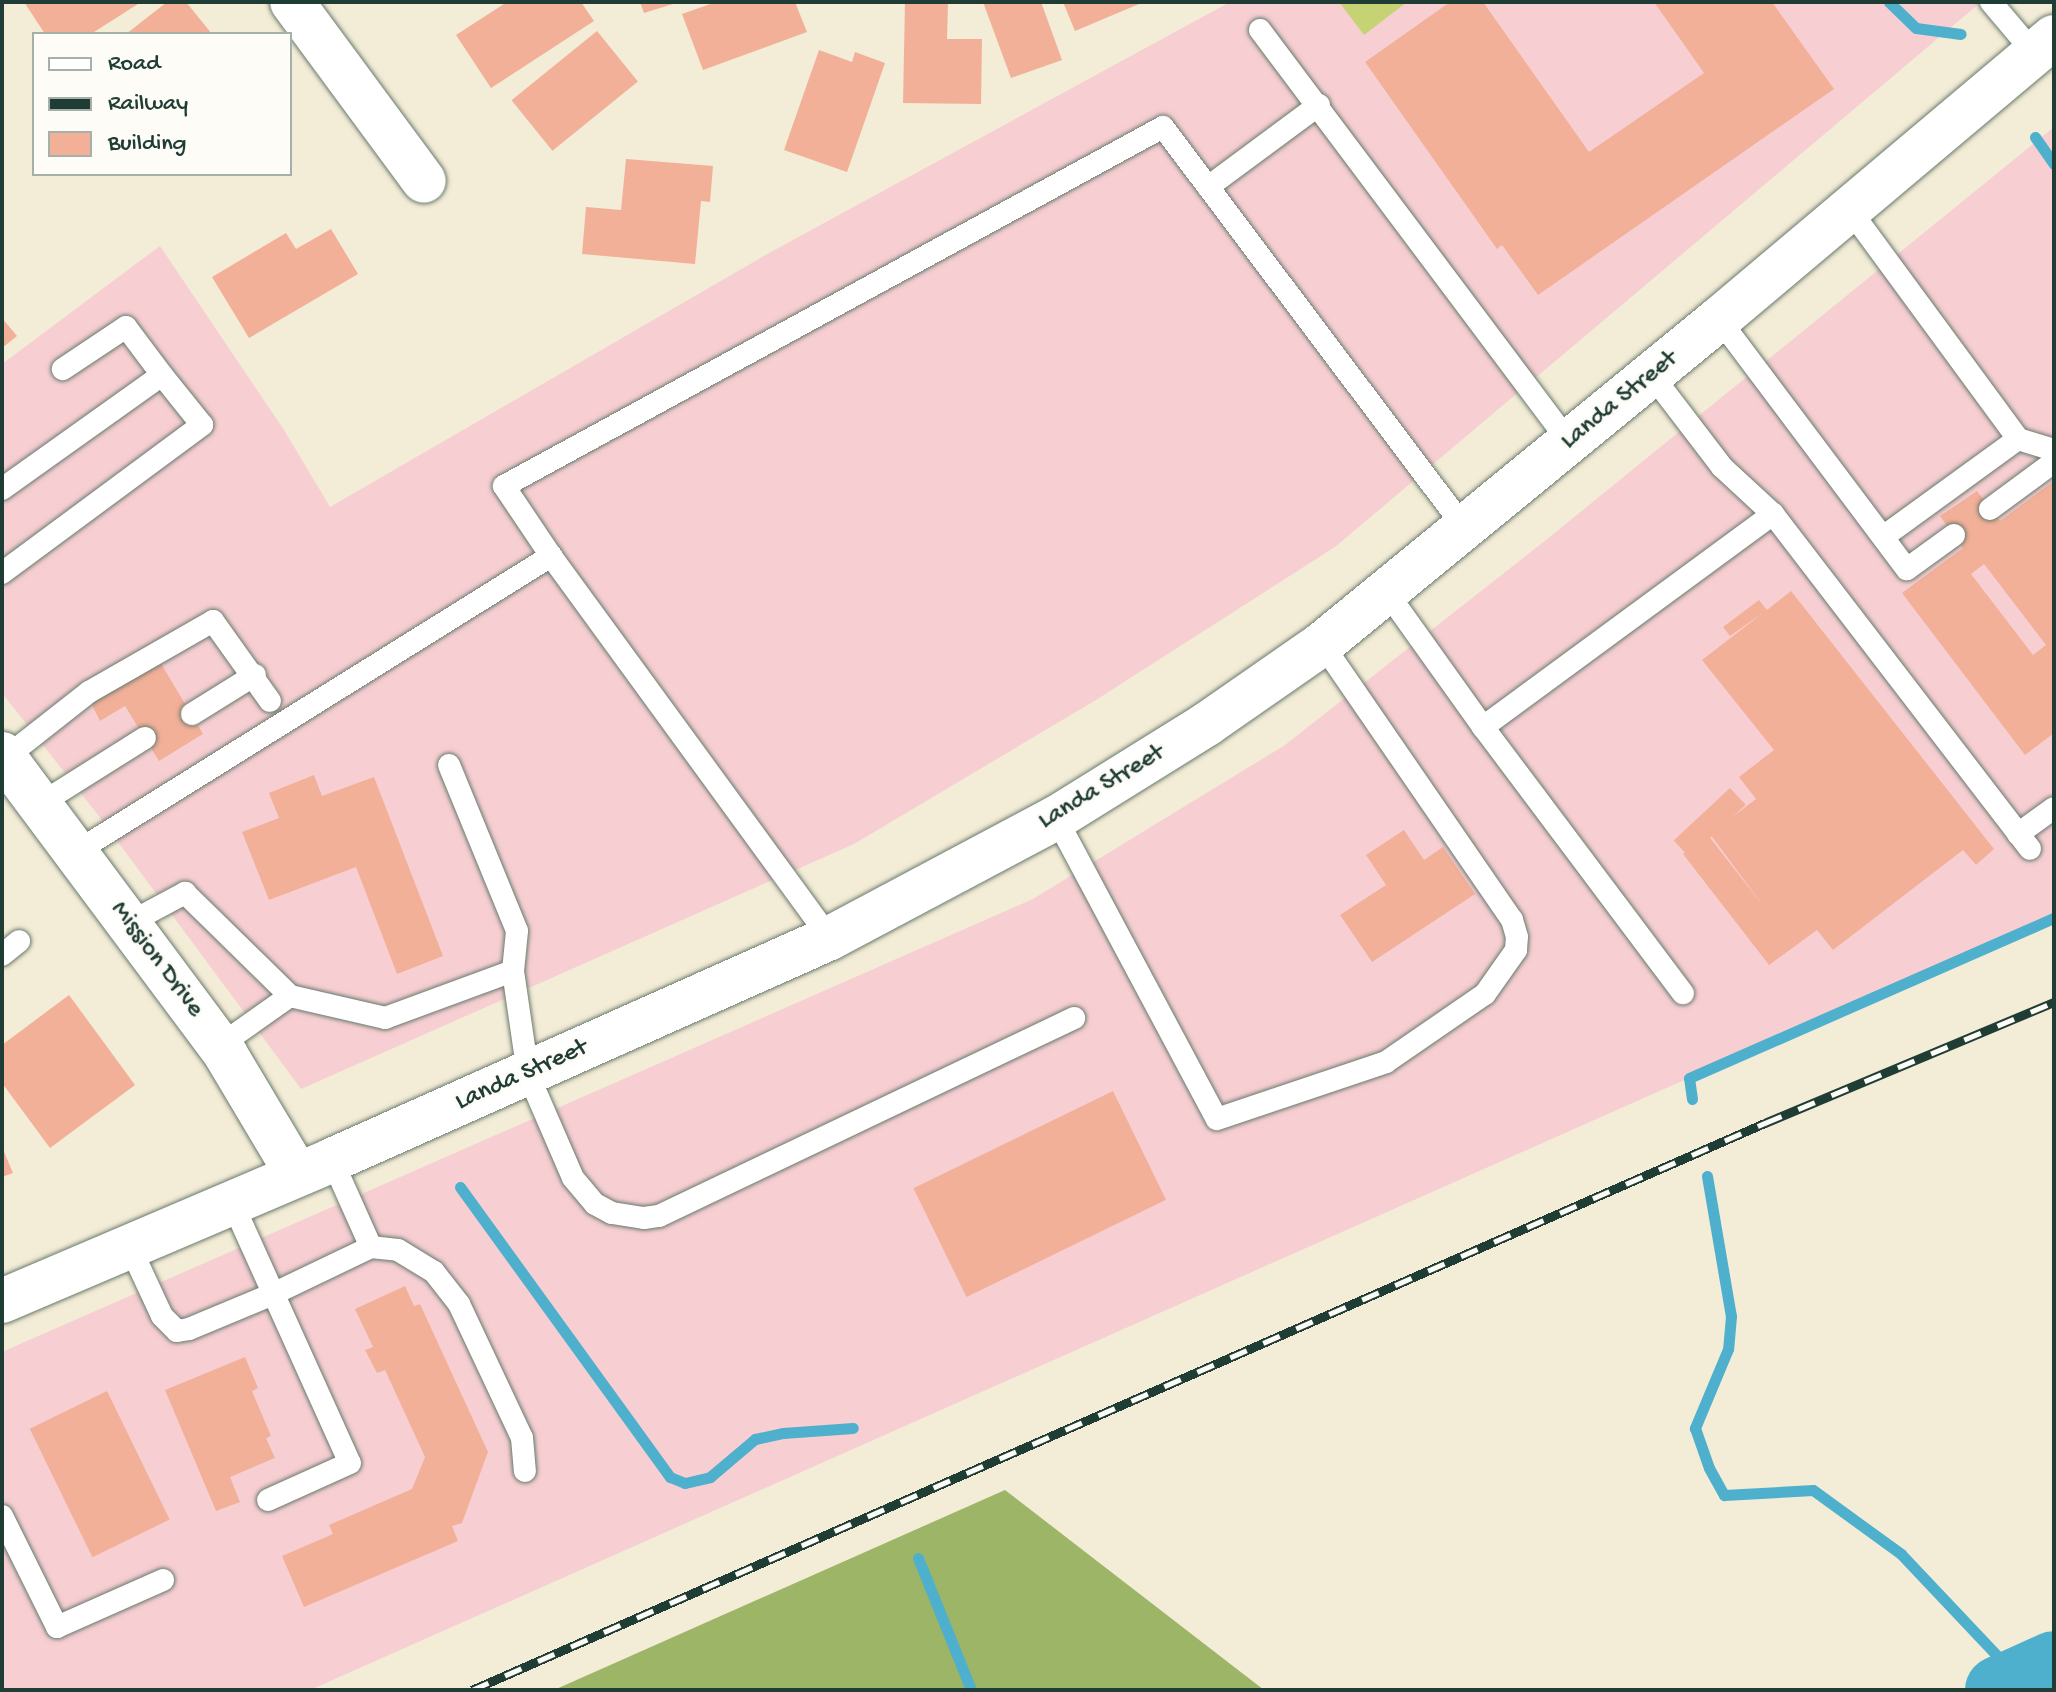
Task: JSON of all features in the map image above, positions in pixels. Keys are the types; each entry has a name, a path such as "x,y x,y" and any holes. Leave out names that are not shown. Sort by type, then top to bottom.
{"street":[{"path":"292,2 424,181"},
{"name":"Landa Street","path":"2,1301 528,1074 830,938 1056,818 1207,724 1322,644 1719,319 2044,46"},
{"name":"Mission Drive","path":"3,756 219,1046 315,1167"}],"lane":[{"path":"1991,2 2044,46"},
{"path":"1260,30 1569,442"},
{"path":"1208,187 1319,105"},
{"path":"830,938 551,556 504,486 1163,127 1464,527"},
{"path":"1850,210 2018,439 2054,450"},
{"path":"1719,319 1907,569 1954,535"},
{"path":"2,573 202,425 126,327 63,369"},
{"path":"1651,374 1722,467 1773,514 2024,842 2054,808"},
{"path":"2,489 162,375"},
{"path":"1883,537 2018,439"},
{"path":"1990,509 2054,462"},
{"path":"1483,727 1773,514"},
{"path":"76,852 551,556"},
{"path":"1386,591 1483,727 1683,993"},
{"path":"3,756 89,692 213,621 255,675 270,701"},
{"path":"1056,818 1217,1119 1386,1062 1485,994 1516,950 1517,937 1512,920 1322,644"},
{"path":"192,714 255,675"},
{"path":"40,804 145,738"},
{"path":"449,765 517,931 513,971 528,1074 573,1178 586,1195 612,1213 644,1218 659,1216 1074,1018"},
{"path":"129,923 185,893 290,996 385,1018 513,971"},
{"path":"219,1046 290,996"},
{"path":"315,1167 371,1247"},
{"path":"232,1202 350,1463 268,1500"},
{"path":"130,1247 162,1316 177,1331 189,1329 273,1294 371,1247 398,1250 434,1272 459,1304 522,1438 525,1471"},
{"path":"2,1516 57,1627 163,1580"}],"shaded area":[{"path":"1230,2 1981,2 1335,547 1096,700 854,844 301,1089 98,815 2,693 2,364 160,246 284,430 330,507 769,253"},
{"path":"2054,127 2054,916 310,1690 2,1690 2,1352 1033,899 1285,745 1546,540"}],"green space":[{"path":"1339,2 1407,2 1364,35"},
{"path":"1005,1490 1264,1690 554,1690"}],"building":[{"path":"24,2 141,2 94,32 44,32"},
{"path":"167,2 186,2 210,32 129,32"},
{"path":"507,2 581,2 594,21 491,88 456,35"},
{"path":"640,2 676,2 676,3 644,13"},
{"path":"716,2 795,2 807,32 703,70 682,14"},
{"path":"905,2 948,2 947,39 982,39 981,104 903,103"},
{"path":"983,2 1041,2 1062,60 1011,78"},
{"path":"1063,2 1138,2 1139,4 1075,31"},
{"path":"1450,2 1483,2 1589,152 1704,73 1654,2 1772,2 1834,89 1538,295 1502,245 1497,249 1365,62"},
{"path":"597,31 638,82 552,151 512,100"},
{"path":"819,50 852,62 855,52 885,63 847,172 784,150"},
{"path":"626,159 713,166 710,202 701,201 695,264 582,254 586,207 621,210"},
{"path":"331,229 358,274 249,338 212,277 286,233 296,249"},
{"path":"2,318 17,336 2,348"},
{"path":"2054,481 2054,733 2025,755 1902,593 1963,548 1940,516 1977,491 2000,521","holes":["1984,564 2046,645 2033,655 1971,574"]},
{"path":"1791,591 1994,849 1976,865 1963,850 1833,950 1817,930 1769,965 1683,854 1708,835 1764,907 1710,834 1756,799 1739,777 1774,750 1702,660 1764,612 1730,636 1723,627 1759,600 1767,610"},
{"path":"160,662 203,734 159,761 125,706 100,721 91,703"},
{"path":"314,775 322,796 374,777 443,956 397,974 356,867 269,900 242,832 279,818 269,793"},
{"path":"1730,788 1746,805 1689,857 1674,841"},
{"path":"1404,830 1424,860 1443,847 1475,894 1372,962 1340,915 1386,885 1366,855"},
{"path":"69,995 135,1085 50,1148 2,1083 2,1045"},
{"path":"1113,1091 1166,1200 967,1297 913,1188"},
{"path":"2,1147 13,1173 2,1177"},
{"path":"405,1286 414,1306 420,1304 488,1452 462,1523 452,1526 458,1541 304,1607 282,1556 333,1534 329,1525 412,1489 425,1457 385,1370 377,1373 365,1350 373,1347 355,1309"},
{"path":"245,1357 258,1388 252,1391 271,1436 266,1438 275,1458 230,1477 240,1502 216,1511 165,1390"},
{"path":"107,1391 170,1520 92,1557 30,1429"}],"waterway":[{"path":"1889,2 1916,28 1961,34"},
{"path":"2035,137 2054,164"},
{"path":"1692,1099 1689,1078 2054,918"},
{"path":"1707,1176 1731,1316 1728,1349 1695,1428 1709,1468 1724,1495 1813,1490 1901,1554 2020,1680"},
{"path":"460,1187 670,1477 685,1483 710,1477 755,1439 783,1433 853,1428"},
{"path":"918,1558 971,1690"},
{"path":"1999,1690 2054,1665"}],"railway":[{"path":"472,1690 1765,1123 2054,1002"}]}
